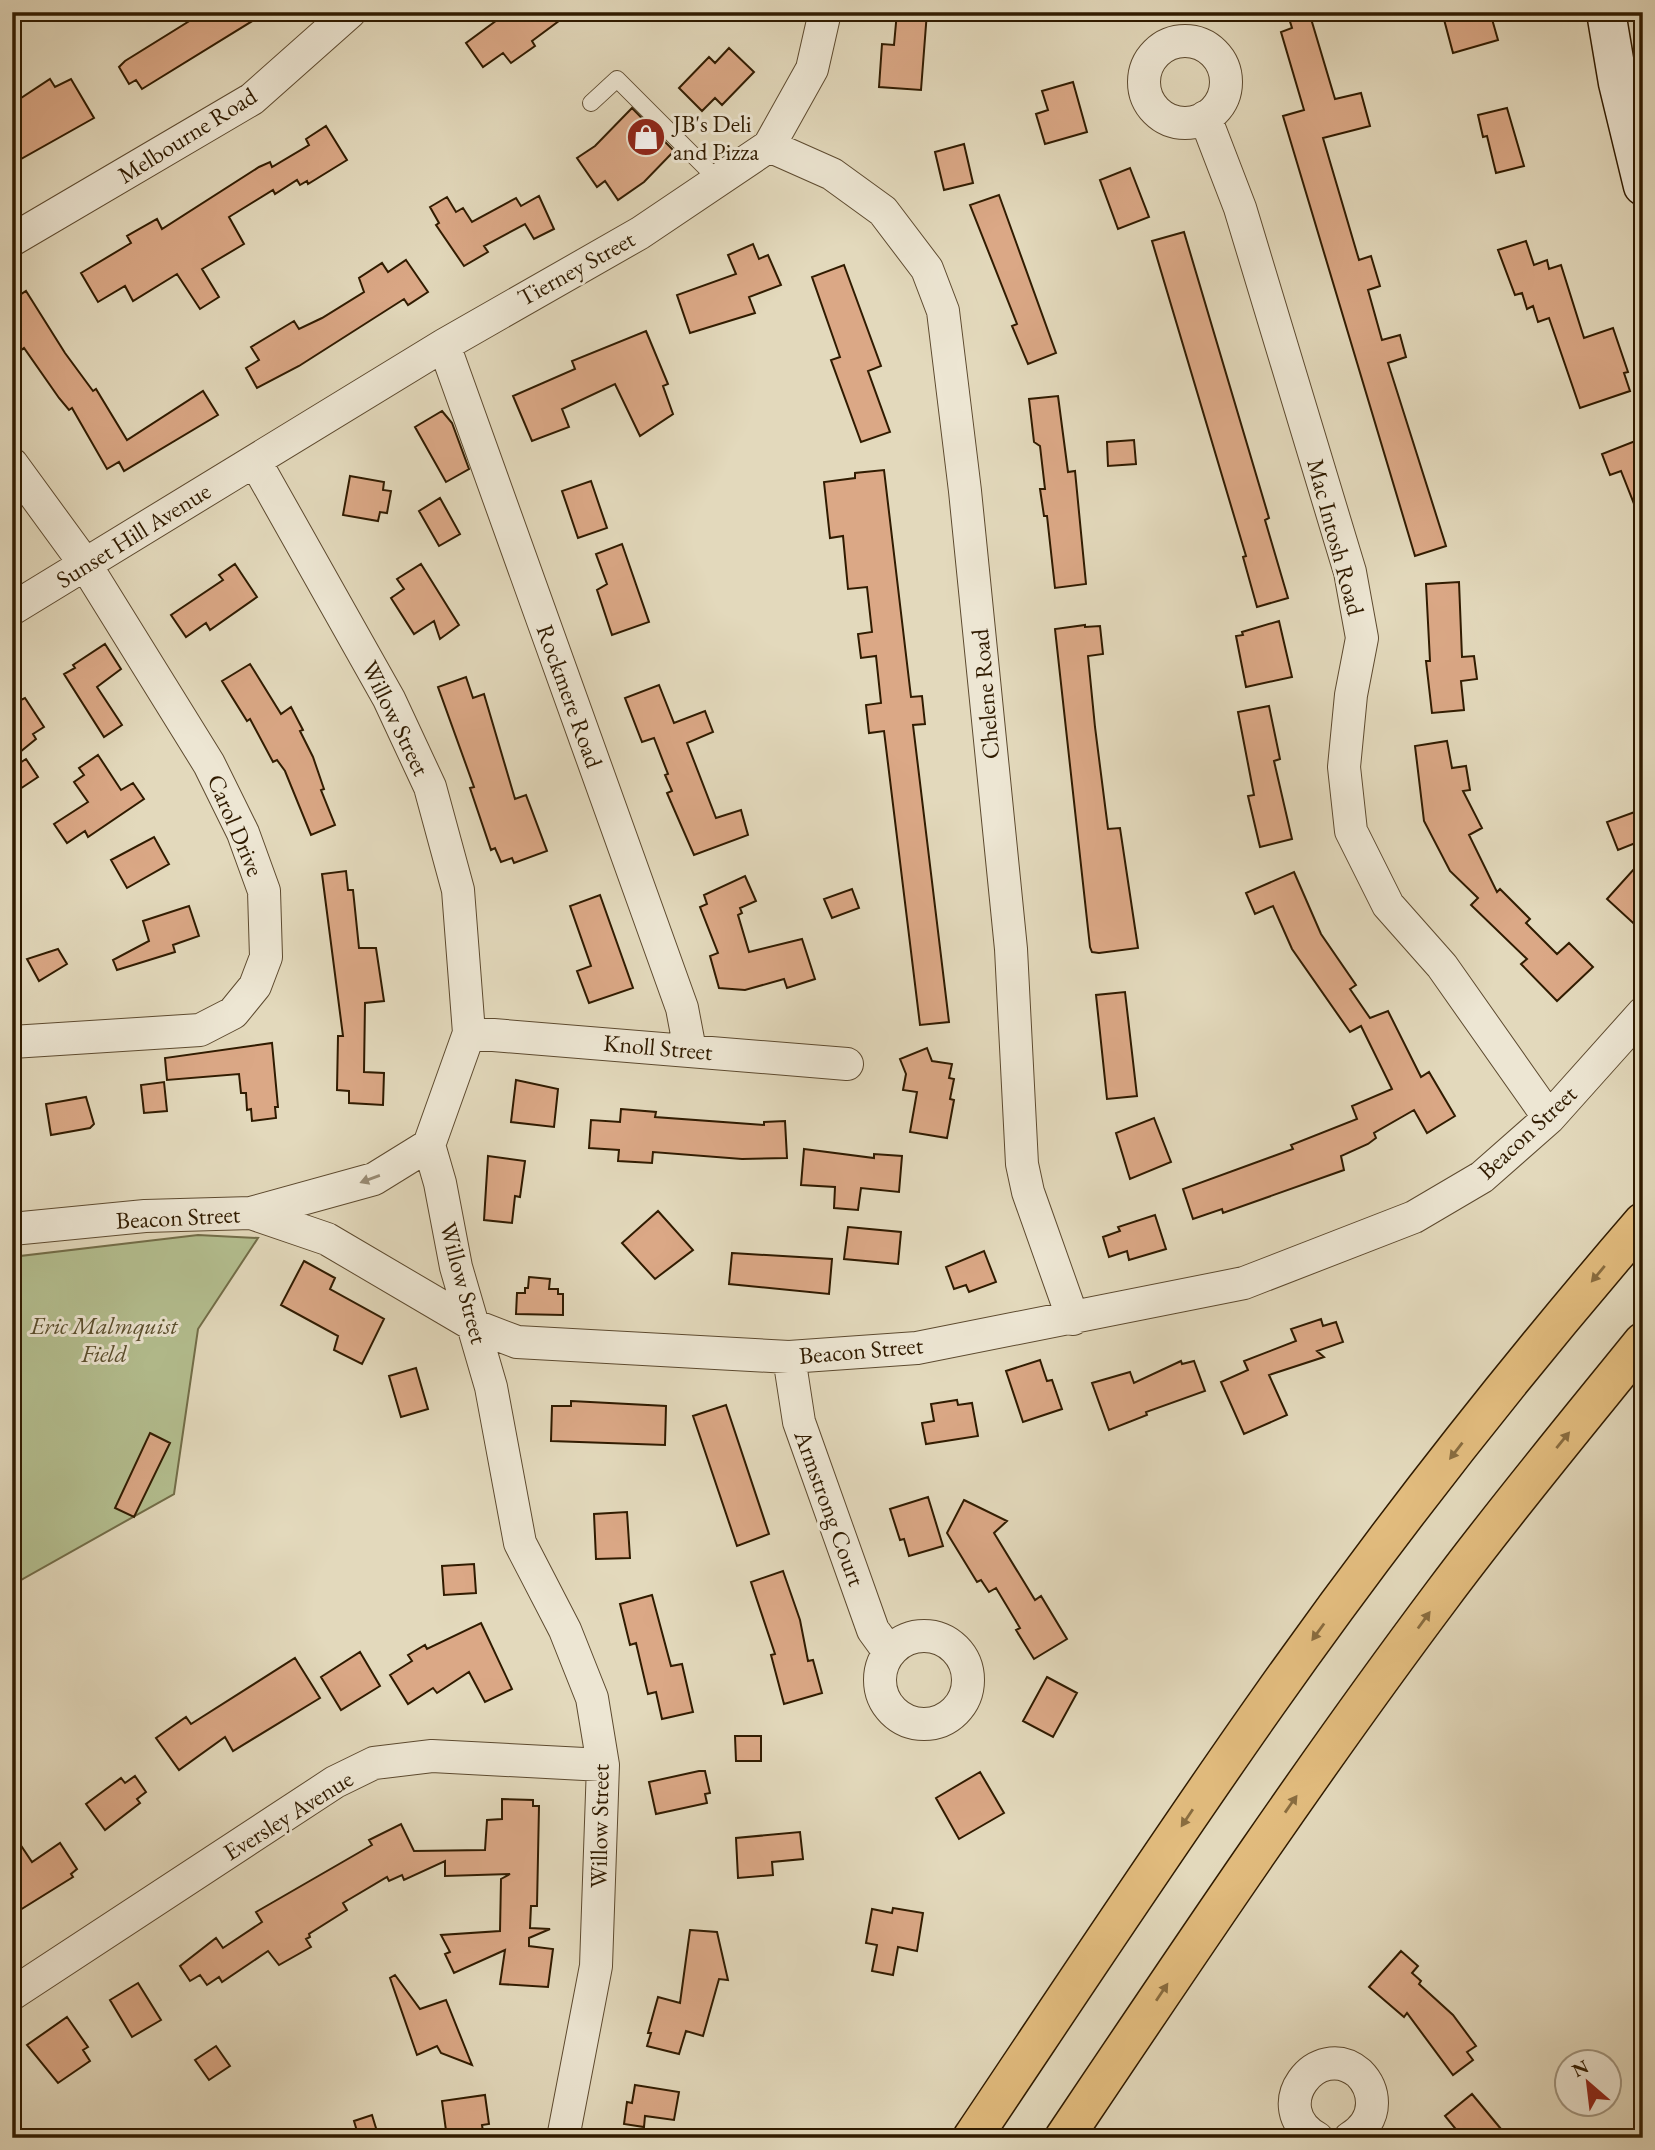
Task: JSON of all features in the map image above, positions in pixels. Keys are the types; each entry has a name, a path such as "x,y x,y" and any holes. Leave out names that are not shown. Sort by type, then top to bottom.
{"highway":[{"path":"975,2132 1216,1775 1324,1625 1492,1403 1643,1222"},
{"path":"1064,2138 1387,1669 1500,1520 1643,1342"},
{"path":"1078,2138 1124,2048"}],"main road":[{"path":"1606,12 1618,83 1643,186"}],"street":[{"name":"Melbourne Road","path":"12,240 252,99 350,12"},
{"name":"Tierney Street","path":"255,461 444,345 640,233 769,146 812,69 825,12"},
{"name":"Mac Intosh Road","path":"1205,117 1240,208 1350,572 1362,638 1351,695 1343,767 1351,831 1388,905 1443,966 1549,1118"},
{"name":"Chelene Road","path":"769,146 832,174 883,211 927,269 943,311 965,491 1011,949 1022,1164 1028,1192 1073,1319"},
{"name":"Rockmere Road","path":"444,345 682,1008 690,1049"},
{"name":"Sunset Hill Avenue","path":"12,609 255,461"},
{"name":"Willow Street","path":"255,461 389,699 430,787 458,890 469,1032 429,1145 440,1183 456,1267 491,1387 520,1543 565,1630 592,1698 603,1765 596,1966 563,2138"},
{"name":"Carol Drive","path":"12,464 85,564 209,764 243,833 264,891 266,957 255,986 233,1013 200,1030 12,1042"},
{"name":"Beacon Street","path":"12,1228 145,1216 251,1213 327,1239 475,1326 517,1342 789,1357 917,1348 1244,1283 1414,1217 1482,1177 1549,1118 1643,1013"},
{"name":"Knoll Street","path":"469,1032 847,1064"},
{"path":"251,1213 374,1179 429,1145"},
{"name":"Armstrong Court","path":"789,1357 799,1422 873,1630 889,1652"},
{"name":"Eversley Avenue","path":"12,1994 335,1782 374,1763 432,1756 603,1765"},
{"path":"1317,2138 1299,2120 1295,2096 1306,2075 1328,2064 1352,2068 1368,2086 1372,2109 1359,2135"}],"lane":[{"path":"591,103 617,79 719,181"}],"green space":[{"name":"Eric Malmquist Field","path":"198,1235 258,1238 198,1329 174,1494 12,1585 12,1257"}],"building":[{"path":"204,12 267,12 142,89 136,80 129,84 119,67 125,61"},
{"path":"508,12 571,12 532,41 535,46 511,63 503,53 483,67 466,43"},
{"path":"897,12 927,12 921,90 879,87 882,44 894,45"},
{"path":"1287,12 1309,12 1335,99 1361,93 1370,126 1323,138 1359,260 1371,256 1380,286 1368,290 1382,340 1400,335 1406,357 1388,363 1446,546 1415,556 1283,116 1304,110 1281,32 1292,28"},
{"path":"1442,12 1490,12 1498,40 1453,53"},
{"path":"729,48 754,72 722,105 715,98 702,111 679,88 709,57 715,63"},
{"path":"50,79 55,87 71,79 94,118 12,164 12,104"},
{"path":"1073,82 1087,132 1045,144 1036,114 1048,110 1042,91"},
{"path":"632,108 674,151 644,182 618,200 605,181 597,187 577,158 595,146"},
{"path":"1507,108 1524,166 1496,173 1487,136 1483,137 1478,115"},
{"path":"326,126 347,160 308,184 307,181 300,185 297,180 275,194 273,190 229,217 244,244 202,269 219,297 200,309 177,274 133,301 125,286 98,302 81,273 131,243 127,236 157,219 162,229 259,167 270,162 272,167 309,145 306,139"},
{"path":"964,144 973,183 944,190 935,152"},
{"path":"1130,168 1149,217 1118,229 1100,180"},
{"path":"999,195 1056,353 1028,364 1012,326 1017,324 970,205"},
{"path":"539,196 554,229 534,239 525,224 484,246 488,252 464,266 436,225 439,223 430,207 447,197 456,212 463,208 472,222 516,198 521,206"},
{"path":"1184,232 1269,518 1265,520 1288,598 1257,607 1243,557 1246,556 1152,241"},
{"path":"1526,241 1534,265 1547,260 1549,269 1561,265 1584,338 1613,328 1628,372 1624,373 1630,391 1580,408 1549,318 1538,322 1533,306 1527,309 1522,293 1515,295 1498,250"},
{"path":"753,244 759,259 768,255 781,285 749,297 755,313 690,333 677,295 736,274 728,255"},
{"path":"406,260 428,292 408,305 404,299 299,366 257,388 246,368 259,360 251,347 294,321 299,329 322,318 364,292 359,278 382,263 388,272"},
{"path":"844,265 881,366 868,371 890,432 861,442 831,360 840,357 812,277"},
{"path":"26,291 65,353 93,391 96,389 127,440 203,391 218,415 124,471 119,462 107,469 72,408 69,410 24,348 20,351 12,339 12,300"},
{"path":"646,331 668,384 663,386 673,414 640,436 615,384 562,409 569,427 532,441 513,396 575,369 572,361"},
{"path":"1058,396 1068,472 1075,471 1086,584 1055,588 1047,516 1044,516 1040,489 1045,489 1040,446 1034,442 1029,399"},
{"path":"442,411 452,423 469,469 446,482 415,427"},
{"path":"1643,438 1642,524 1621,471 1610,475 1602,454"},
{"path":"1134,440 1136,464 1108,466 1107,442"},
{"path":"884,470 911,697 922,696 925,724 913,725 949,1022 920,1025 884,731 869,733 866,705 881,703 876,656 861,658 858,634 872,632 867,587 848,589 843,536 830,538 824,482 855,478 855,473"},
{"path":"350,476 384,482 383,490 391,491 387,513 380,512 378,521 343,515"},
{"path":"591,481 607,528 578,538 562,491"},
{"path":"440,498 460,534 439,546 419,511"},
{"path":"622,544 649,622 612,635 597,590 607,584 596,554"},
{"path":"235,564 257,597 210,630 206,623 186,637 171,615 223,580 219,575"},
{"path":"421,564 459,625 440,639 434,621 414,634 391,598 404,589 397,579"},
{"path":"1459,582 1462,657 1474,656 1477,679 1461,681 1464,710 1432,713 1426,661 1430,661 1426,584"},
{"path":"1279,621 1292,677 1246,687 1236,636"},
{"path":"1100,626 1103,654 1088,656 1095,727 1108,829 1120,828 1138,948 1099,953 1092,952 1090,947 1055,629"},
{"path":"105,644 121,669 97,687 122,725 104,737 64,674"},
{"path":"250,664 281,714 291,707 303,730 300,731 313,757 324,789 321,790 335,825 311,835 285,771 277,760 273,762 250,719 247,721 222,681"},
{"path":"466,677 473,698 484,694 515,799 526,795 547,851 514,863 512,858 501,862 495,848 491,850 470,788 474,787 438,687"},
{"path":"659,685 674,723 705,711 713,732 687,743 716,818 741,810 748,835 694,855 667,793 672,791 665,775 668,774 654,738 642,742 625,698"},
{"path":"25,698 44,727 33,734 36,739 20,752 15,745 12,747 12,704"},
{"path":"1269,706 1280,759 1274,761 1292,839 1260,847 1248,796 1254,795 1238,712"},
{"path":"1447,741 1452,768 1466,766 1470,790 1463,791 1482,828 1469,835 1497,892 1500,889 1530,919 1526,923 1557,954 1569,943 1593,967 1557,1001 1521,964 1527,959 1471,905 1478,898 1450,871 1424,821 1415,746"},
{"path":"98,755 121,790 133,783 144,799 88,837 85,831 67,843 54,824 88,802 74,782 84,775 79,768"},
{"path":"26,759 38,777 20,789 12,778 12,768"},
{"path":"1643,809 1643,840 1618,850 1607,822"},
{"path":"154,837 169,864 127,888 111,860"},
{"path":"1643,859 1643,932 1607,899"},
{"path":"346,871 348,890 353,890 359,948 376,948 384,1001 365,1003 364,1072 384,1073 383,1105 349,1103 349,1091 337,1090 338,1036 343,1036 322,874"},
{"path":"1294,872 1321,934 1356,985 1350,989 1370,1018 1388,1011 1421,1077 1429,1072 1455,1116 1427,1133 1414,1110 1374,1133 1376,1138 1368,1144 1341,1156 1344,1170 1223,1213 1222,1209 1193,1219 1183,1189 1293,1149 1291,1145 1357,1119 1352,1106 1392,1089 1361,1026 1350,1032 1292,949 1273,906 1255,914 1246,893"},
{"path":"745,876 756,901 740,908 742,913 738,915 749,952 802,939 815,979 787,988 784,979 745,990 719,988 710,956 718,953 700,907 707,904 704,895"},
{"path":"852,889 859,908 832,918 824,899"},
{"path":"600,895 633,988 589,1003 577,971 591,966 570,906"},
{"path":"189,906 199,936 173,945 175,952 117,970 113,960 149,941 143,921"},
{"path":"58,949 67,964 39,981 27,959"},
{"path":"1125,992 1137,1096 1107,1099 1096,995"},
{"path":"272,1043 278,1107 275,1107 276,1118 252,1121 251,1109 247,1110 246,1093 241,1093 239,1074 167,1080 165,1058"},
{"path":"927,1048 932,1061 952,1064 949,1078 954,1079 950,1099 954,1100 947,1138 910,1132 917,1092 903,1090 906,1074 900,1059"},
{"path":"516,1080 558,1089 554,1127 511,1122"},
{"path":"164,1082 167,1111 144,1113 141,1085"},
{"path":"86,1097 94,1124 90,1128 51,1135 46,1104"},
{"path":"621,1109 656,1112 655,1117 764,1125 764,1122 785,1121 787,1158 742,1159 653,1152 652,1163 618,1161 619,1150 589,1148 591,1120 620,1122"},
{"path":"1154,1118 1171,1162 1130,1179 1116,1133"},
{"path":"804,1149 874,1158 874,1154 902,1156 899,1192 861,1188 858,1210 834,1208 835,1187 801,1185"},
{"path":"488,1156 525,1161 520,1197 515,1196 512,1223 484,1220"},
{"path":"658,1211 693,1250 655,1279 622,1243"},
{"path":"1155,1215 1166,1249 1129,1260 1127,1251 1109,1257 1103,1237 1120,1231 1118,1227"},
{"path":"848,1227 901,1232 898,1264 844,1259"},
{"path":"984,1251 996,1282 969,1292 966,1285 954,1289 946,1267"},
{"path":"732,1253 832,1259 829,1294 729,1284"},
{"path":"304,1261 335,1278 330,1289 384,1319 362,1364 334,1350 338,1336 281,1305"},
{"path":"529,1277 550,1279 549,1289 558,1289 558,1294 563,1294 563,1315 516,1314 517,1293 525,1293"},
{"path":"1321,1319 1323,1326 1336,1322 1343,1342 1317,1351 1324,1357 1269,1375 1287,1415 1244,1434 1221,1382 1248,1370 1244,1361 1296,1341 1291,1329"},
{"path":"1040,1360 1047,1381 1052,1380 1062,1409 1023,1422 1006,1371"},
{"path":"1181,1361 1182,1364 1194,1361 1205,1391 1146,1412 1147,1415 1109,1430 1092,1383 1130,1372 1134,1383"},
{"path":"416,1368 428,1409 401,1417 389,1376"},
{"path":"957,1400 958,1405 972,1403 978,1436 926,1444 922,1423 934,1421 931,1404"},
{"path":"571,1401 666,1406 665,1445 551,1441 552,1406 571,1406"},
{"path":"726,1405 769,1534 737,1546 693,1416"},
{"path":"150,1433 170,1443 134,1517 115,1508"},
{"path":"928,1497 943,1546 909,1556 904,1539 900,1540 890,1509"},
{"path":"964,1500 1007,1521 994,1533 1035,1600 1041,1596 1067,1639 1034,1659 1016,1630 1020,1628 996,1588 989,1592 981,1580 977,1582 947,1533"},
{"path":"627,1512 630,1558 596,1559 594,1514"},
{"path":"474,1564 476,1593 444,1595 442,1566"},
{"path":"783,1571 800,1620 808,1661 813,1660 822,1693 784,1704 771,1655 775,1654 751,1582"},
{"path":"652,1595 671,1666 682,1664 693,1712 662,1719 656,1692 648,1694 636,1643 630,1645 620,1604"},
{"path":"481,1623 512,1689 485,1702 469,1672 437,1693 433,1688 408,1704 390,1675 412,1661 408,1655 425,1645 427,1649"},
{"path":"360,1652 380,1686 341,1710 321,1677"},
{"path":"295,1658 320,1698 233,1751 225,1737 179,1770 156,1738 186,1717 191,1724"},
{"path":"1047,1677 1077,1693 1053,1737 1023,1721"},
{"path":"735,1736 761,1736 761,1761 736,1761"},
{"path":"705,1771 710,1793 705,1794 707,1803 656,1814 649,1782"},
{"path":"980,1772 1004,1813 959,1839 936,1798"},
{"path":"135,1776 146,1792 137,1799 140,1803 105,1830 86,1804 121,1778 125,1783"},
{"path":"502,1799 533,1800 533,1806 539,1806 537,1906 531,1906 530,1928 550,1929 529,1938 529,1946 553,1949 548,1987 500,1984 505,1950 454,1973 445,1954 450,1952 441,1935 500,1931 501,1879 510,1874 445,1876 445,1861 404,1880 402,1875 389,1881 387,1877 343,1903 347,1910 309,1934 310,1937 306,1939 311,1947 279,1965 268,1951 222,1982 219,1977 207,1985 200,1975 190,1981 180,1966 216,1938 223,1948 262,1922 256,1912 372,1845 369,1840 401,1824 414,1851 485,1850 487,1820 502,1819"},
{"path":"12,1832 32,1862 60,1843 77,1869 71,1874 73,1877 12,1915"},
{"path":"800,1832 803,1859 772,1862 773,1875 738,1878 736,1838"},
{"path":"893,1908 923,1913 917,1951 898,1947 893,1975 872,1971 877,1945 866,1943 872,1909 892,1913"},
{"path":"690,1930 717,1932 728,1980 719,1979 703,2036 686,2031 679,2054 647,2046 651,2033 648,2033 658,1997 680,2003"},
{"path":"1401,1951 1418,1966 1412,1973 1421,1981 1419,1984 1453,2015 1476,2046 1467,2052 1473,2060 1453,2075 1407,2013 1404,2017 1369,1987"},
{"path":"395,1975 420,2009 446,2000 472,2065 441,2053 437,2046 417,2055 390,1978"},
{"path":"138,1983 161,2020 132,2037 110,2000"},
{"path":"67,2017 88,2047 83,2050 90,2061 58,2083 27,2045"},
{"path":"216,2046 230,2066 209,2080 195,2060"},
{"path":"635,2085 679,2092 674,2120 645,2116 644,2127 624,2124 627,2102 632,2103"},
{"path":"1472,2094 1501,2129 1491,2138 1463,2138 1445,2116"},
{"path":"485,2095 489,2124 482,2125 484,2138 447,2138 442,2101"},
{"path":"372,2115 379,2138 359,2138 354,2121"}],"place":[{"name":"JB's Deli and Pizza","path":"646,137"}]}
